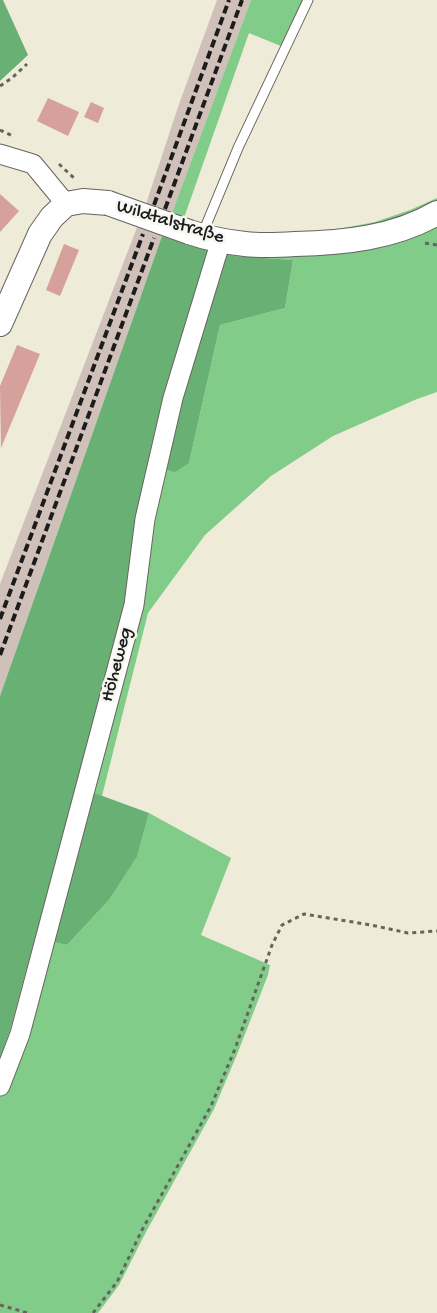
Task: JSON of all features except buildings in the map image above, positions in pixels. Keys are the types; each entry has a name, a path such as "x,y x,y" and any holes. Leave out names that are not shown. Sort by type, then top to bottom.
{"street":[{"path":"0,154 33,164 66,204 52,217 40,234 0,324"},
{"name":"Wildtalstraße","path":"66,204 83,201 108,203 204,236 248,244 277,245 329,243 364,239 398,230 437,213"},
{"name":"Höheweg","path":"0,1086 20,1034 134,605 145,519 173,398 204,236"}],"lane":[{"path":"204,236 238,148 308,0"}],"path":[{"path":"0,86 27,64"},
{"path":"93,1313 117,1282 142,1230 211,1106 235,1049 272,945 282,925 304,914 408,933 437,930"},
{"path":"0,1305 28,1313"}],"shaded area":[{"path":"217,0 251,0 162,236 0,696 0,584 146,204 178,107"}],"green space":[{"path":"0,0 3,0 28,55 0,81"},
{"path":"251,0 311,0 288,49 249,33 184,218 172,213"},
{"path":"437,198 437,392 333,436 271,476 205,535 148,613 102,796 77,787 151,465 189,463 220,325 285,308 293,260 235,256 185,244 193,221 230,232 248,234 338,229 375,222"},
{"path":"162,236 185,244 235,256 293,260 285,308 220,325 189,463 175,472 151,465 126,601 78,787 149,813 137,857 109,900 67,945 35,938 10,1030 0,1058 0,696"},
{"path":"149,813 231,858 201,935 270,965 268,975 214,1109 119,1285 98,1313 0,1313 0,1058 10,1030 35,938 67,945 109,900 137,857"}],"railway":[{"path":"154,205 229,0"},
{"path":"165,209 242,0"},
{"path":"0,619 143,234"},
{"path":"0,655 154,238"}]}
